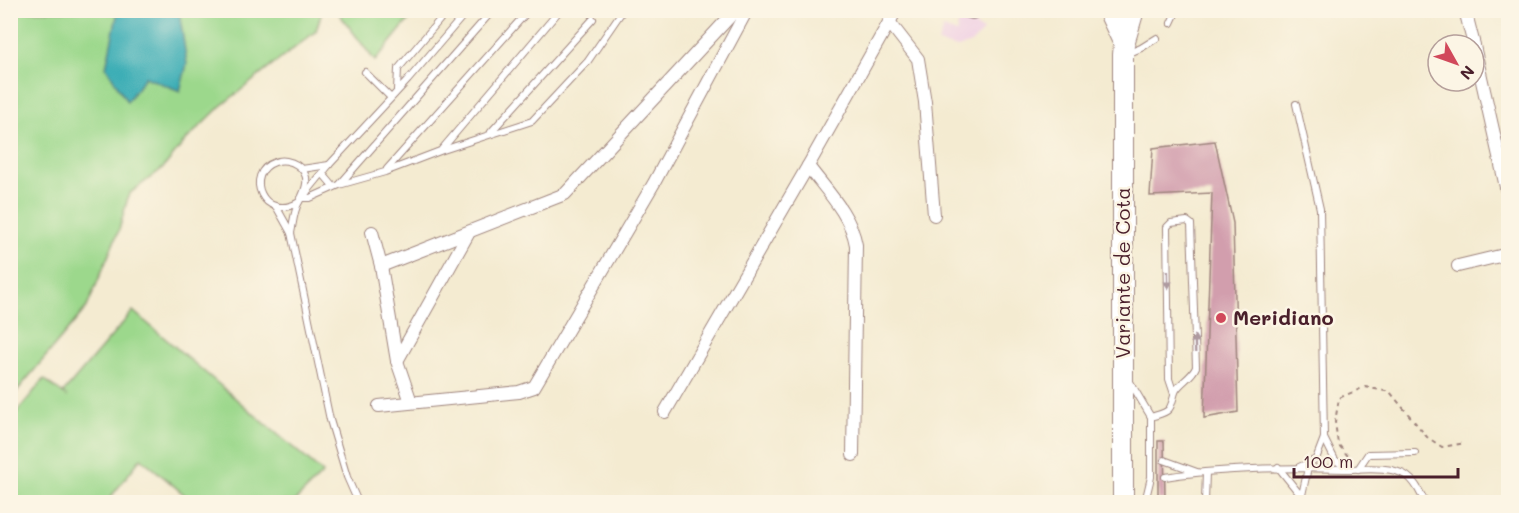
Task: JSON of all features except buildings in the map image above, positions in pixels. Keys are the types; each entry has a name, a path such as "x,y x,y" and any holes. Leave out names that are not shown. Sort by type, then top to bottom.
{"main road":[{"name":"Variante de Cota","path":"1108,10 1124,50"},
{"name":"Variante de Cota","path":"1123,502 1124,50 1134,10"}],"street":[{"path":"381,266 468,234 565,194 736,10"},
{"path":"379,406 519,392 534,387 654,183 747,10"},
{"path":"665,412 896,10"},
{"path":"1465,10 1471,33"},
{"path":"890,23 918,59 925,102 934,215"},
{"path":"1485,93 1509,196"},
{"path":"808,166 848,220 855,238 853,454"},
{"path":"372,232 381,266 397,362 411,402"},
{"path":"397,362 468,234"},
{"path":"1458,266 1509,254"}],"lane":[{"path":"397,91 398,69 448,10"},
{"path":"277,207 291,207 301,200 328,165 408,80 468,10"},
{"path":"336,186 493,10"},
{"path":"385,172 529,10"},
{"path":"440,150 560,10"},
{"path":"301,200 336,186 385,172 440,150 532,121 588,61 623,10"},
{"path":"949,10 973,16 977,10"},
{"path":"1171,22 1178,10"},
{"path":"489,134 593,19"},
{"path":"1124,50 1141,48 1157,38"},
{"path":"365,72 390,98"},
{"path":"1296,104 1320,209 1324,438 1316,459 1299,467"},
{"path":"291,233 307,182 302,169 292,162 283,160 275,162 262,173 259,181 260,190 263,198 277,207 291,233 330,420 347,477 358,502"},
{"path":"302,169 328,165"},
{"path":"323,174 336,186"},
{"path":"1150,417 1167,412 1174,394 1196,368 1191,224 1187,221 1171,223 1167,227 1169,379 1174,394"},
{"path":"1123,370 1150,417 1158,458 1158,477 1145,502"},
{"path":"1324,438 1335,460 1347,469"},
{"path":"1358,469 1368,454 1415,453"},
{"path":"1158,458 1198,472"},
{"path":"1158,477 1278,467 1387,470 1407,476 1415,484 1425,502"},
{"path":"1278,467 1306,502"},
{"path":"1302,495 1308,468"},
{"path":"1205,502 1206,472"}],"path":[{"path":"1348,456 1338,444 1335,422 1340,398 1365,387 1390,392 1427,437 1442,447 1465,442"}],"shaded area":[{"path":"967,20 983,31 973,42 958,48 938,43 943,28 957,33 958,23"}],"green space":[{"path":"11,11 322,11 316,31 222,105 185,141 163,168 129,194 119,230 87,307 11,398"},
{"path":"337,11 416,11 375,61"},
{"path":"133,311 323,473 294,502 193,502 141,458 107,502 11,502 11,419 44,379 67,397 63,393"}],"water":[{"path":"118,11 179,11 187,64 180,91 145,77 127,102 106,67"}],"place":[{"name":"Meridiano","path":"1221,318"}]}
